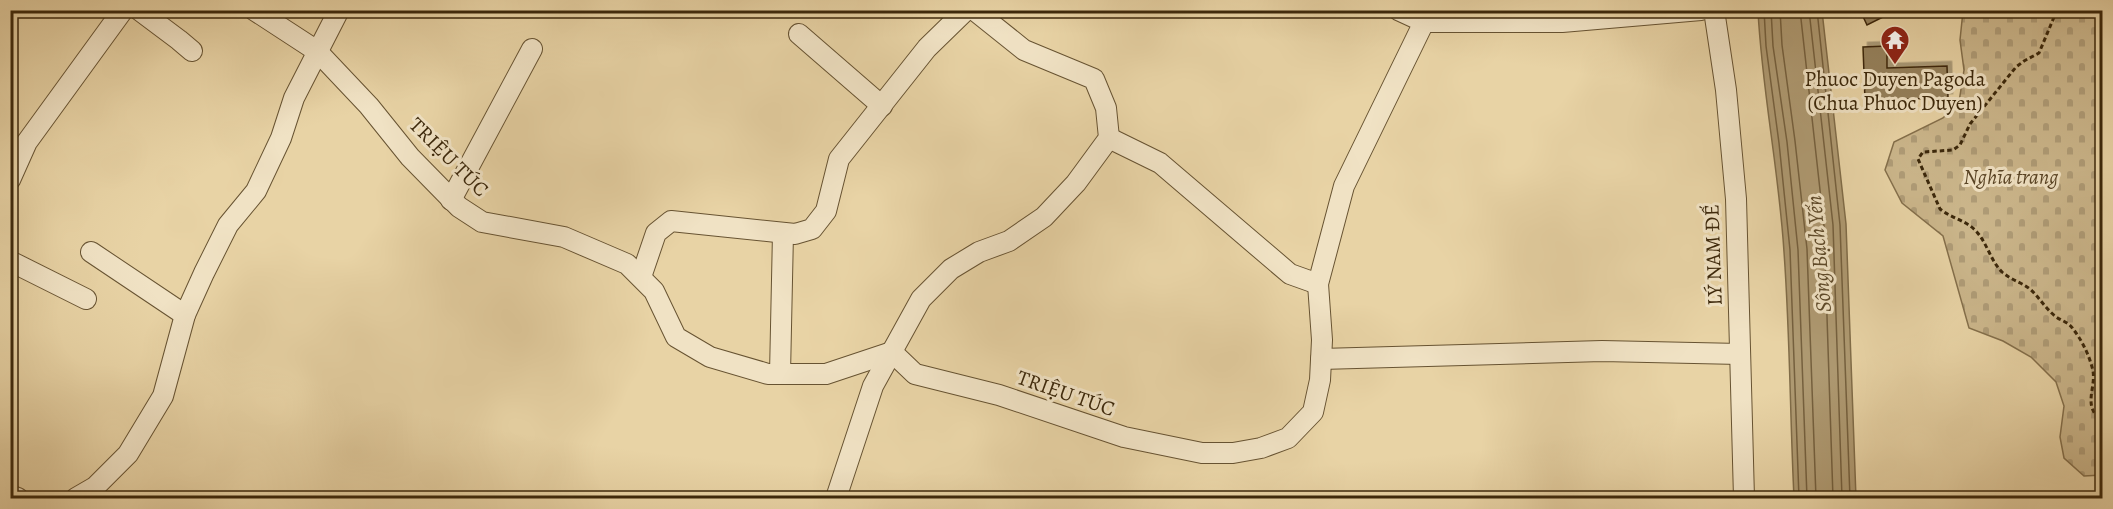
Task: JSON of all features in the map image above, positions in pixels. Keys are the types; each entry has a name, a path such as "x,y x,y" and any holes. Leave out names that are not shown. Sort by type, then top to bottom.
{"street":[{"path":"10,180 27,142 123,10"},
{"path":"139,10 192,51"},
{"name":"TRIỆU TÚC","path":"254,10 317,51 369,106 410,157 459,207 482,222 564,237 627,264 654,291 676,337 710,357 768,374 826,374 892,352 915,374 929,379 999,395 1124,437 1202,453 1233,453 1251,450 1288,438 1313,412 1320,380 1322,340 1318,284 1344,186 1424,22"},
{"path":"76,498 95,487 128,454 163,396 185,315 228,225 256,191 281,138 294,98 339,10"},
{"path":"640,277 657,233 671,221 795,234 812,229 826,211 839,159 927,48 966,10"},
{"path":"836,498 873,386 921,299 951,268 979,252 1009,241 1044,217 1076,183 1109,138 1106,108 1094,79 1024,50 975,10"},
{"path":"1398,10 1424,22 1562,22 1701,10"},
{"name":"LÝ NAM ĐẾ","path":"1713,10 1726,90 1736,199 1744,498"},
{"path":"799,34 882,106"},
{"path":"452,200 532,48"},
{"path":"1109,138 1160,163 1290,274 1318,284"},
{"path":"780,374 783,233"},
{"path":"91,252 185,315"},
{"path":"10,261 86,298"},
{"path":"1321,359 1602,351 1740,354"},
{"path":"10,495 18,498"}],"path":[{"path":"2057,10 2039,53 2016,67 1970,124 1960,146 1953,150 1923,152 1919,154 1918,163 1940,209 1968,224 1984,241 1992,261 2004,273 2030,289 2054,315 2073,328 2091,364 2092,406 2095,414 2103,422"}],"green space":[{"name":"Nghĩa trang","path":"1963,11 2102,11 2102,475 2084,476 2064,458 2060,437 2064,406 2056,382 2031,357 2003,341 1969,328 1943,236 1902,203 1885,170 1894,142 1943,118 1959,102 1964,70 1960,40"}],"water":[{"name":"Sông Bạch Yến","path":"1758,11 1822,11 1846,224 1856,498 1794,498 1784,252"}],"building":[{"path":"1860,10 1897,10 1867,25"},
{"path":"1887,46 1887,68 1947,66 1948,98 1865,100 1863,47"}],"place":[{"name":"Phuoc Duyen Pagoda (Chua Phuoc Duyen)","path":"1895,66"}]}
